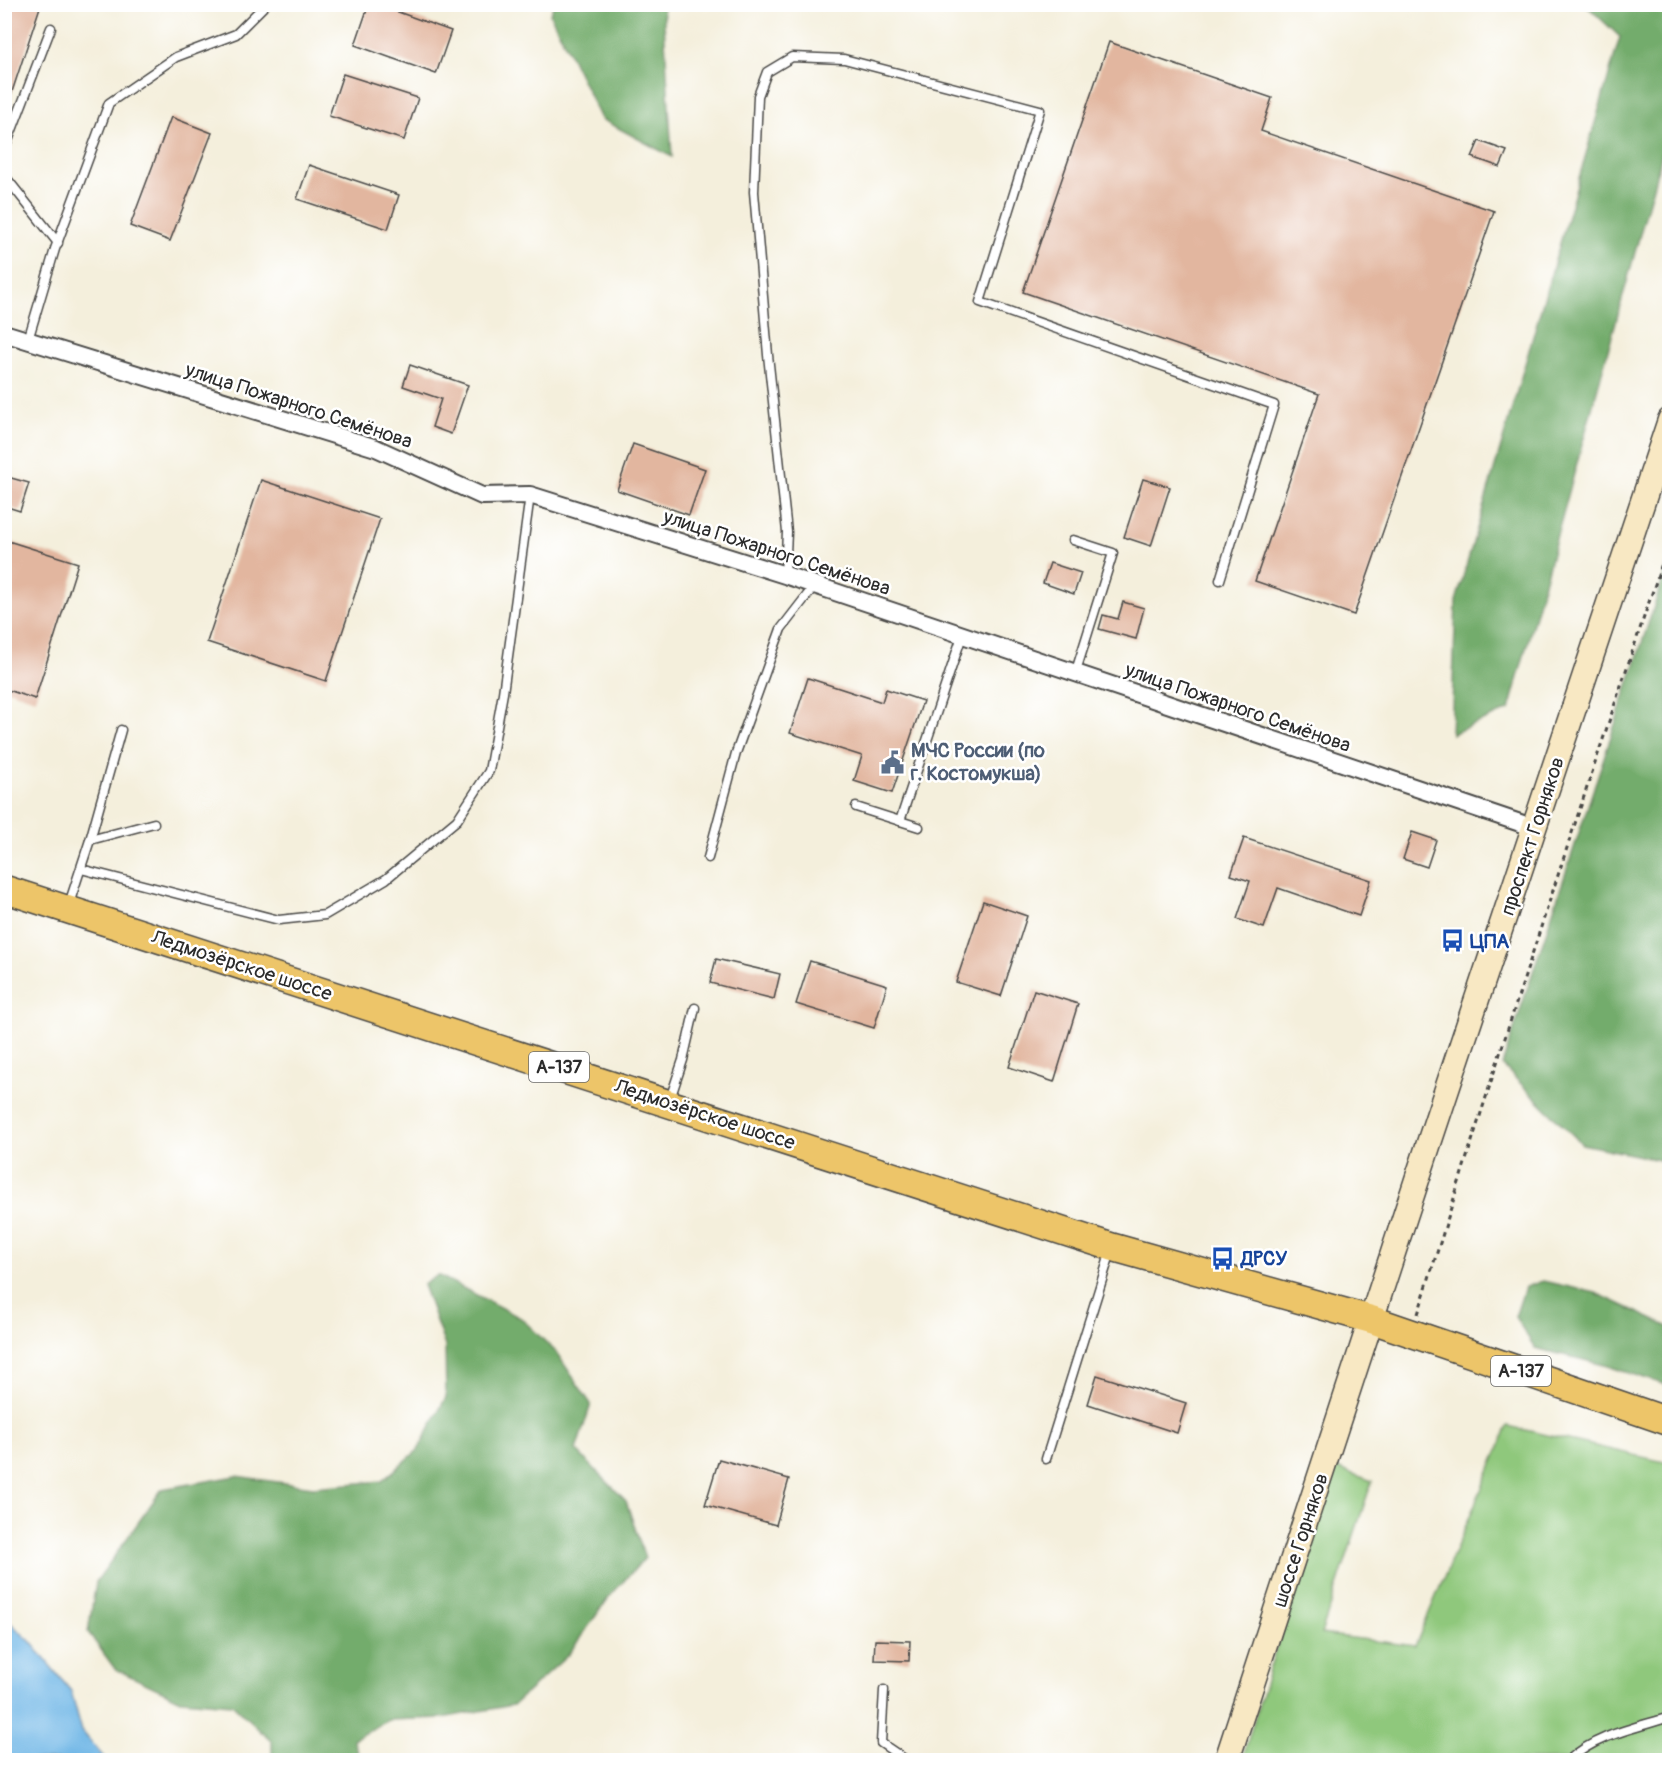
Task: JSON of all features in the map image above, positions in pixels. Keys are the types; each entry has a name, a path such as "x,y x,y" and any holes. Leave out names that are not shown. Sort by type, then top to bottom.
{"main road":[{"name":"проспект Горняков","path":"1373,1320 1429,1143 1670,420"},
{"name":"Ледмозёрское шоссе","path":"4,889 1112,1246 1373,1320"},
{"name":"А-137","path":"1373,1320 1670,1422"},
{"name":"шоссе Горняков","path":"1227,1761 1373,1320"}],"street":[{"name":"улица Пожарного Семёнова","path":"4,333 376,448 482,496 530,495 785,575 1535,828"}],"lane":[{"path":"28,340 58,243 109,103 176,57 236,34 266,4"},
{"path":"4,151 51,28"},
{"path":"785,575 787,532 768,355 754,192 758,96 767,72 792,57 844,58 1040,110 980,302 1274,405 1220,580"},
{"path":"4,175 58,243"},
{"path":"81,869 279,920 325,915 386,879 457,820 489,771 503,693 530,495"},
{"path":"1073,540 1113,553 1074,674"},
{"path":"708,858 736,753 781,629 815,585"},
{"path":"900,821 962,636"},
{"path":"67,909 90,840 121,730"},
{"path":"856,807 919,827"},
{"path":"90,840 154,823"},
{"path":"669,1102 683,1060 695,1008"},
{"path":"1046,1459 1112,1246"},
{"path":"884,1690 881,1743 906,1761"},
{"path":"1569,1761 1580,1750 1603,1738 1670,1717"}],"path":[{"path":"1412,1333 1490,1082 1670,540"}],"green space":[{"path":"554,4 663,5 672,157 601,119 550,14"},
{"path":"1586,5 1669,5 1669,129 1509,710 1451,734 1456,601 1620,37"},
{"path":"1669,561 1670,1162 1582,1144 1502,1065"},
{"path":"438,1275 521,1318 556,1352 591,1404 576,1450 626,1501 645,1558 610,1596 568,1655 513,1705 442,1718 389,1720 353,1739 360,1760 272,1760 272,1742 232,1704 181,1700 115,1669 88,1632 96,1582 162,1489 236,1476 313,1487 382,1481 418,1450 446,1397 445,1346 423,1285"},
{"path":"1543,1281 1596,1293 1669,1327 1669,1386 1604,1365 1535,1348 1515,1317 1525,1287"},
{"path":"1508,1426 1669,1463 1669,1760 1242,1760 1331,1466 1372,1481 1321,1634 1415,1646"}],"water":[{"path":"5,1618 30,1641 71,1691 82,1731 106,1760 5,1760"}],"building":[{"path":"4,4 41,4 5,113 4,113"},
{"path":"369,4 376,4 451,31 436,74 355,45"},
{"path":"1109,42 1272,98 1261,131 1494,211 1354,615 1255,581 1319,394 1023,292"},
{"path":"343,74 418,98 404,140 329,116"},
{"path":"171,117 212,133 170,241 130,226"},
{"path":"1479,141 1507,151 1500,167 1472,157"},
{"path":"309,165 399,195 388,229 297,199"},
{"path":"410,365 468,385 451,434 432,427 441,399 403,386"},
{"path":"633,444 705,469 689,515 617,490"},
{"path":"4,476 29,483 20,511 4,506"},
{"path":"1143,479 1170,487 1151,546 1124,537"},
{"path":"261,480 380,519 326,681 207,642"},
{"path":"5,540 78,563 35,699 5,689"},
{"path":"1050,563 1081,573 1074,594 1043,583"},
{"path":"1123,602 1144,608 1136,639 1099,629 1103,615 1118,619"},
{"path":"808,678 882,702 886,689 923,701 892,793 854,781 862,756 790,733"},
{"path":"1412,832 1436,840 1427,867 1403,859"},
{"path":"1244,838 1371,880 1359,916 1278,888 1264,928 1237,919 1250,881 1231,875"},
{"path":"983,901 1027,916 1001,996 956,982"},
{"path":"716,959 780,974 774,999 710,983"},
{"path":"810,961 887,985 874,1028 796,1004"},
{"path":"1034,990 1078,1004 1054,1082 1009,1067"},
{"path":"1097,1375 1186,1403 1177,1433 1088,1404"},
{"path":"719,1459 789,1479 776,1525 705,1505"},
{"path":"875,1640 910,1641 909,1661 874,1660"}],"place":[{"name":"МЧС России (по г. Костомукша)","path":"893,762"},
{"name":"ЦПА","path":"1452,941"},
{"name":"ДРСУ","path":"1223,1258"}]}
